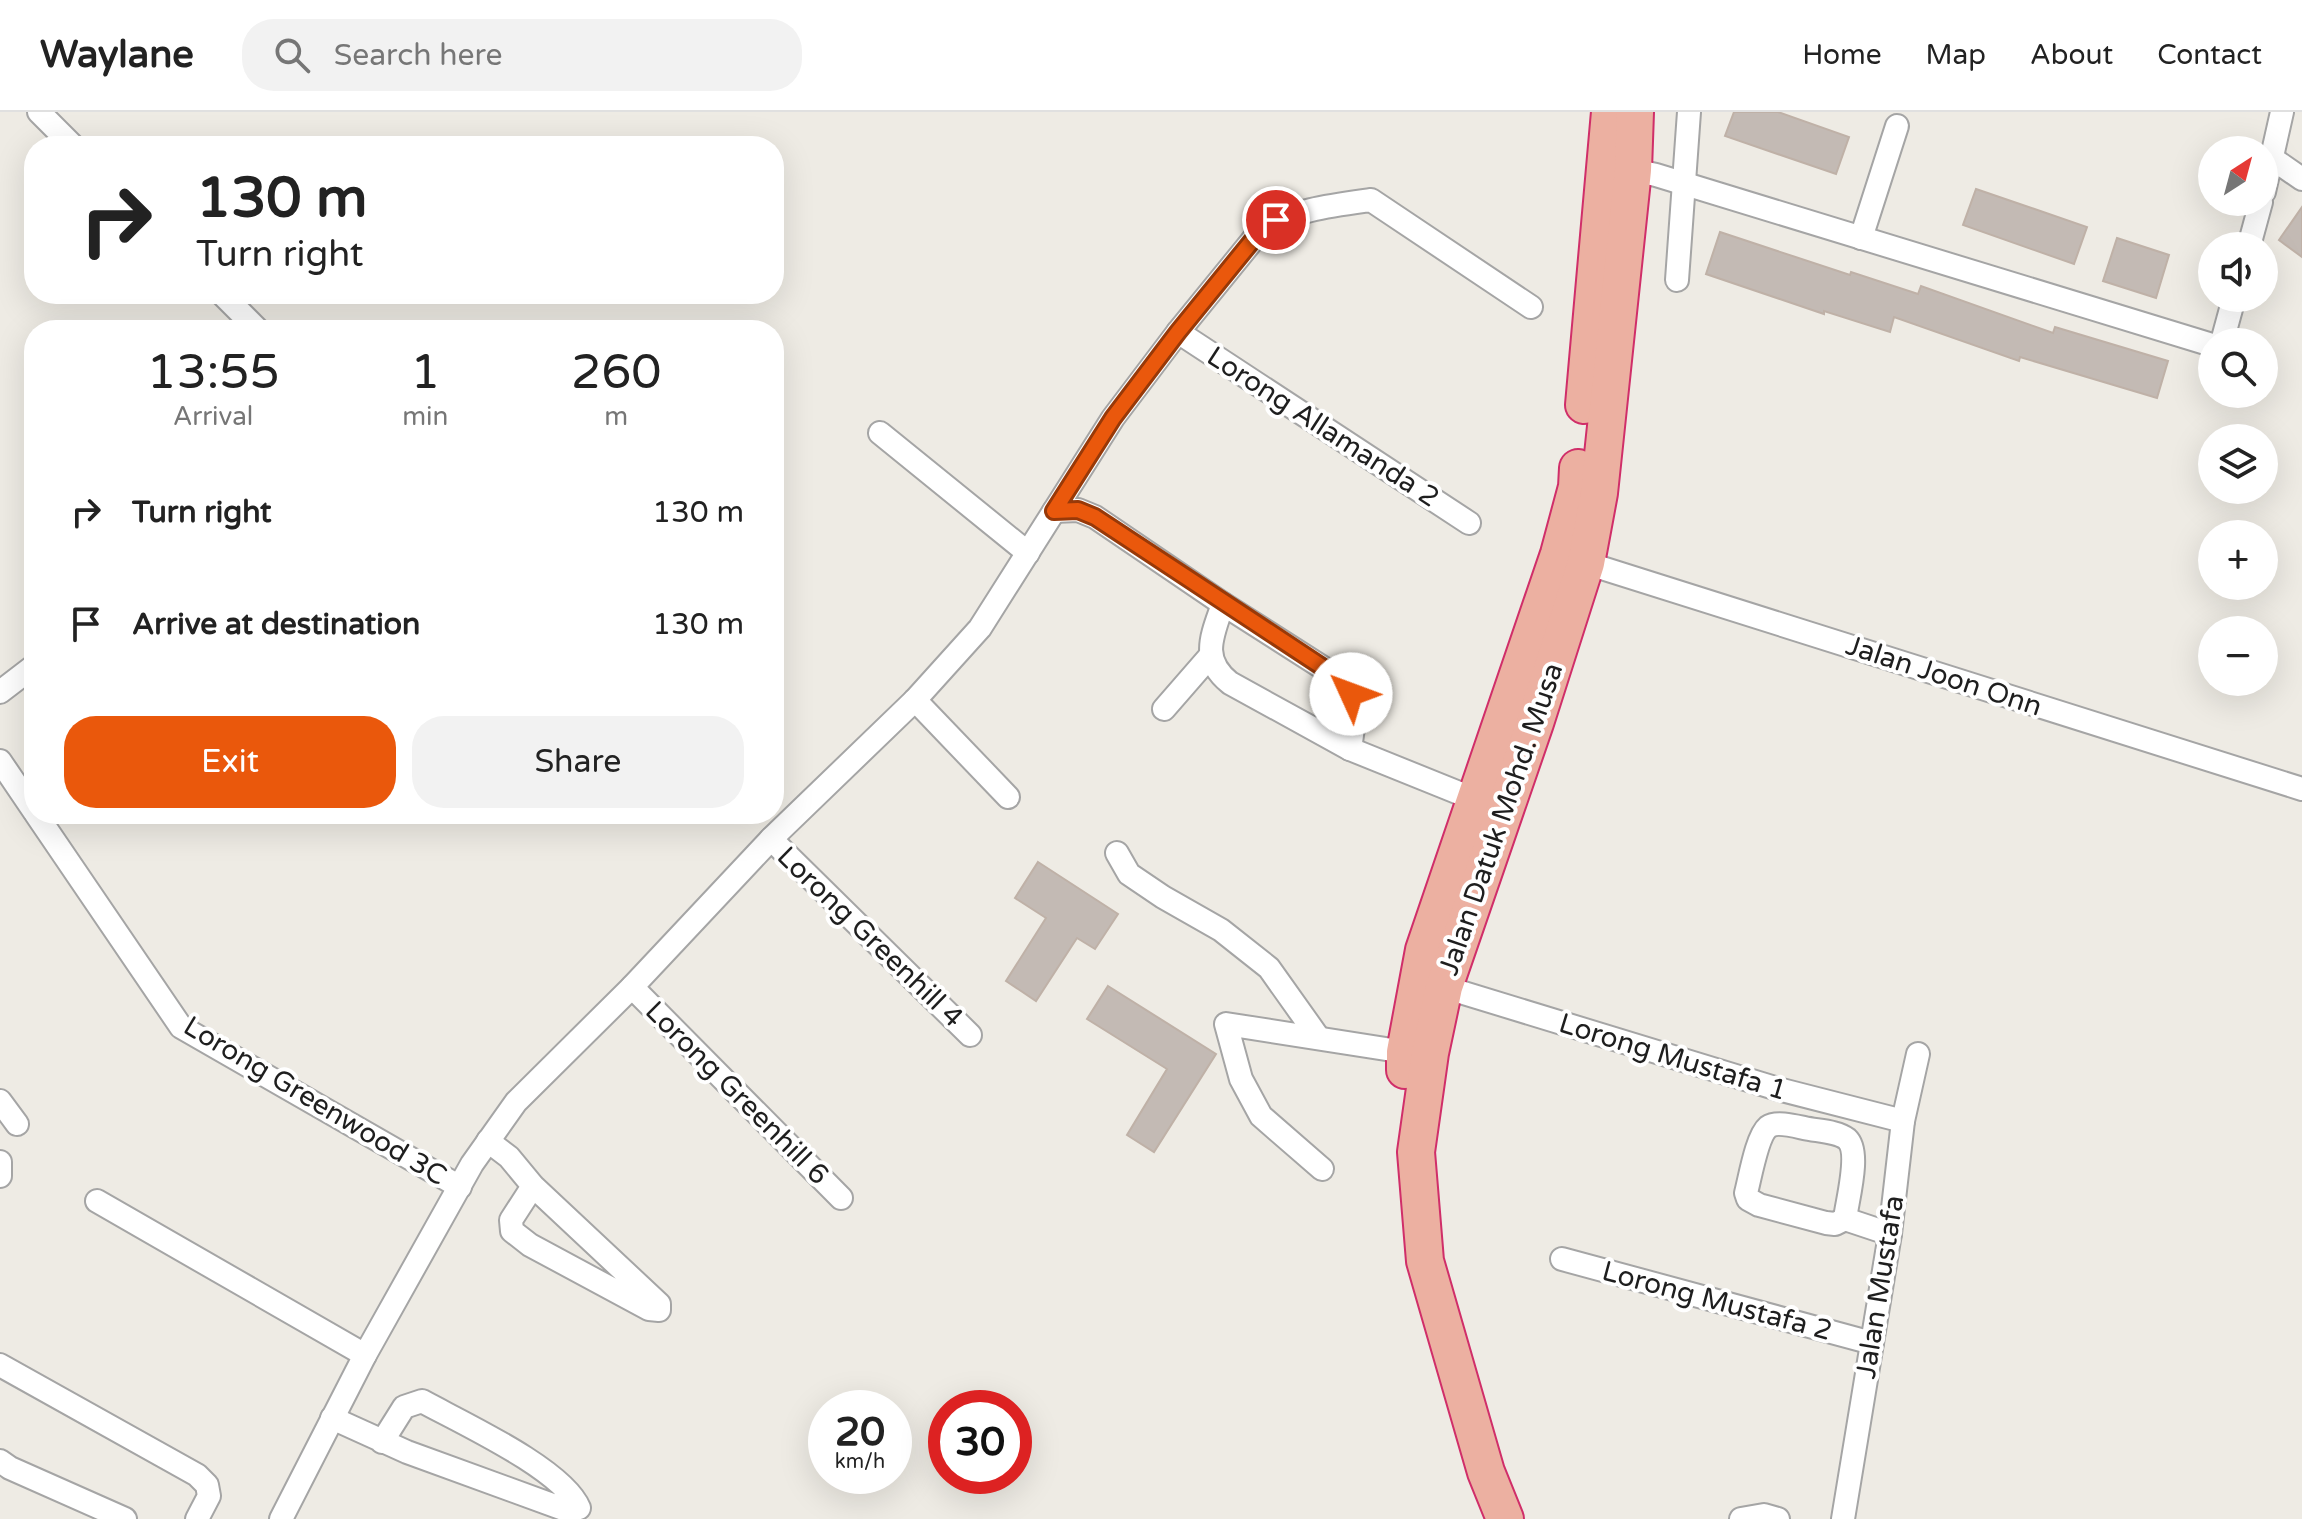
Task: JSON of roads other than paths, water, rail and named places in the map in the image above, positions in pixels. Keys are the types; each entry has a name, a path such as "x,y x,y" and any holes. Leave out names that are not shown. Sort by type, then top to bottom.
{"highway":[{"name":"Jalan Datuk Mohd. Musa","path":"1483,1519 1409,1272 1401,1152 1405,1052 1424,950 1559,554 1577,487 1610,112"},
{"name":"Jalan Datuk Mohd. Musa","path":"1505,1519 1486,1472 1425,1261 1416,1152 1430,1053 1444,987 1535,723 1586,563 1599,493 1633,170 1635,112"},
{"path":"1474,799 1492,799 1512,784"}],"street":[{"path":"39,112 63,136"},
{"path":"1677,280 1689,112"},
{"path":"2277,136 2282,112"},
{"path":"1861,238 1897,126"},
{"path":"2278,162 2302,179"},
{"path":"1633,170 2198,341"},
{"path":"281,1519 365,1355 460,1187 516,1102 632,987 771,839 915,700 980,628 1113,418 1261,230 1276,220 1340,204 1371,200 1531,307"},
{"path":"232,304 248,320"},
{"name":"Lorong Allamanda 2","path":"1178,332 1469,523"},
{"path":"880,433 1028,553"},
{"path":"1054,511 1078,510 1095,517 1342,680 1351,694 1355,710 1350,749"},
{"name":"Jalan Joon Onn","path":"1586,563 2302,789"},
{"path":"1223,604 1214,632 1211,661 1218,673 1230,683 1350,749 1474,799"},
{"path":"1164,709 1211,655"},
{"path":"0,692 24,674"},
{"path":"915,700 1008,797"},
{"name":"Lorong Greenwood 3C","path":"0,761 24,797"},
{"name":"Lorong Greenwood 3C","path":"43,824 181,1027 460,1187"},
{"name":"Lorong Greenhill 4","path":"771,839 970,1035"},
{"path":"1117,853 1129,874 1221,930 1269,968 1318,1037"},
{"name":"Lorong Greenhill 6","path":"632,987 841,1198"},
{"name":"Lorong Mustafa 1","path":"1444,987 1778,1089 1903,1121"},
{"path":"1322,1169 1261,1116 1241,1079 1226,1024 1405,1052"},
{"name":"Jalan Mustafa","path":"1843,1519 1890,1234 1903,1121 1918,1054"},
{"path":"1778,1089 1789,1125"},
{"path":"0,1101 17,1124"},
{"path":"1845,1219 1854,1160 1850,1144 1838,1134 1789,1125 1766,1128 1746,1193 1748,1199 1759,1205 1826,1223 1835,1224 1845,1219 1890,1234"},
{"path":"488,1141 509,1157 533,1186 659,1304 659,1310 649,1309 530,1245 512,1231 511,1220 533,1186"},
{"path":"0,1162 0,1176"},
{"path":"97,1201 365,1355"},
{"name":"Lorong Mustafa 2","path":"1562,1259 1872,1343"},
{"path":"0,1365 197,1475 207,1485 209,1496 197,1519"},
{"path":"332,1418 382,1442 569,1511 579,1508 577,1502 540,1467 422,1401 404,1407 382,1442"},
{"path":"0,1461 125,1519"},
{"path":"1741,1519 1764,1515 1778,1519"}]}
